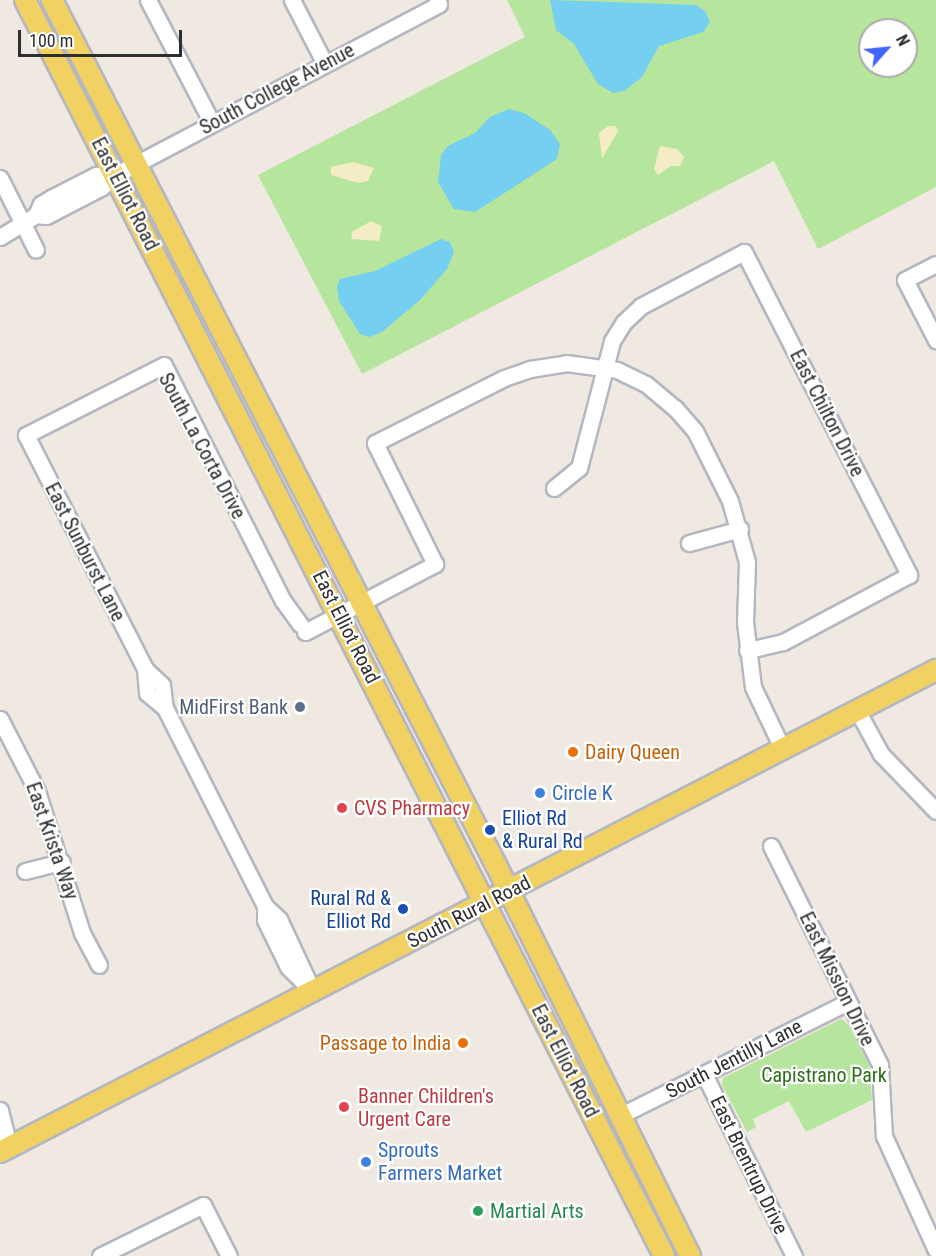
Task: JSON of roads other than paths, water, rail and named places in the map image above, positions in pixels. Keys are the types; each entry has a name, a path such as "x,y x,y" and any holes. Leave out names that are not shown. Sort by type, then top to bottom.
{"main road":[{"name":"East Elliot Road","path":"25,0 339,613 664,1256"},
{"name":"East Elliot Road","path":"52,0 508,891 690,1256"},
{"path":"172,287 193,276"},
{"name":"South Rural Road","path":"3,1145 313,992 936,670"},
{"path":"378,690 398,707 419,743 426,747 432,745"}],"street":[{"path":"148,0 212,123"},
{"path":"292,0 325,64"},
{"name":"South College Avenue","path":"0,237 29,219 41,204 64,199 96,175 115,175 438,2"},
{"path":"0,178 29,219 36,250"},
{"name":"East Chilton Drive","path":"604,368 612,341 641,306 744,252 909,575 783,642 747,650"},
{"path":"936,264 905,280 936,340"},
{"path":"339,613 435,564 375,443 504,378 530,369 566,363 604,368 646,384 675,408 695,431 740,529 747,562 747,650 753,687 783,750"},
{"name":"South La Corta Drive","path":"26,435 164,365 283,601 302,628 339,613"},
{"path":"554,488 579,468 604,368"},
{"name":"East Sunburst Lane","path":"26,435 145,669 162,685 165,708 265,906 265,920 288,967 313,992"},
{"path":"689,543 740,529"},
{"path":"857,710 885,759 936,812"},
{"name":"East Krista Way","path":"0,720 37,791 62,862 82,933 99,965"},
{"name":"East Mission Drive","path":"771,846 880,1065 884,1136 893,1161 936,1250"},
{"path":"25,871 62,862"},
{"name":"South Jentilly Lane","path":"620,1116 848,1002"},
{"name":"East Brentrup Drive","path":"704,1074 794,1256"},
{"path":"0,1110 3,1145"},
{"path":"100,1256 203,1205 229,1256"}],"water":[{"path":"550,0 696,5 705,11 710,22 703,32 659,46 642,77 624,91 613,93 598,84 574,44 556,30"},
{"path":"509,109 524,113 550,130 560,144 557,159 475,212 454,209 438,182 441,155 448,146 475,133 490,117"},
{"path":"441,239 450,242 454,252 447,269 420,300 382,332 369,337 360,334 339,301 337,286 340,279 375,271"}],"place":[{"name":"MidFirst Bank","path":"300,707"},
{"name":"Dairy Queen","path":"573,752"},
{"name":"Circle K","path":"540,793"},
{"name":"CVS Pharmacy","path":"342,808"},
{"name":"Elliot Rd & Rural Rd","path":"490,830"},
{"name":"Rural Rd & Elliot Rd","path":"403,909"},
{"name":"Passage to India","path":"463,1043"},
{"name":"Banner Children's Urgent Care","path":"344,1107"},
{"name":"Sprouts Farmers Market","path":"366,1162"},
{"name":"Martial Arts","path":"478,1211"}],"park label":[{"name":"Capistrano Park","path":"824,1075"}]}
